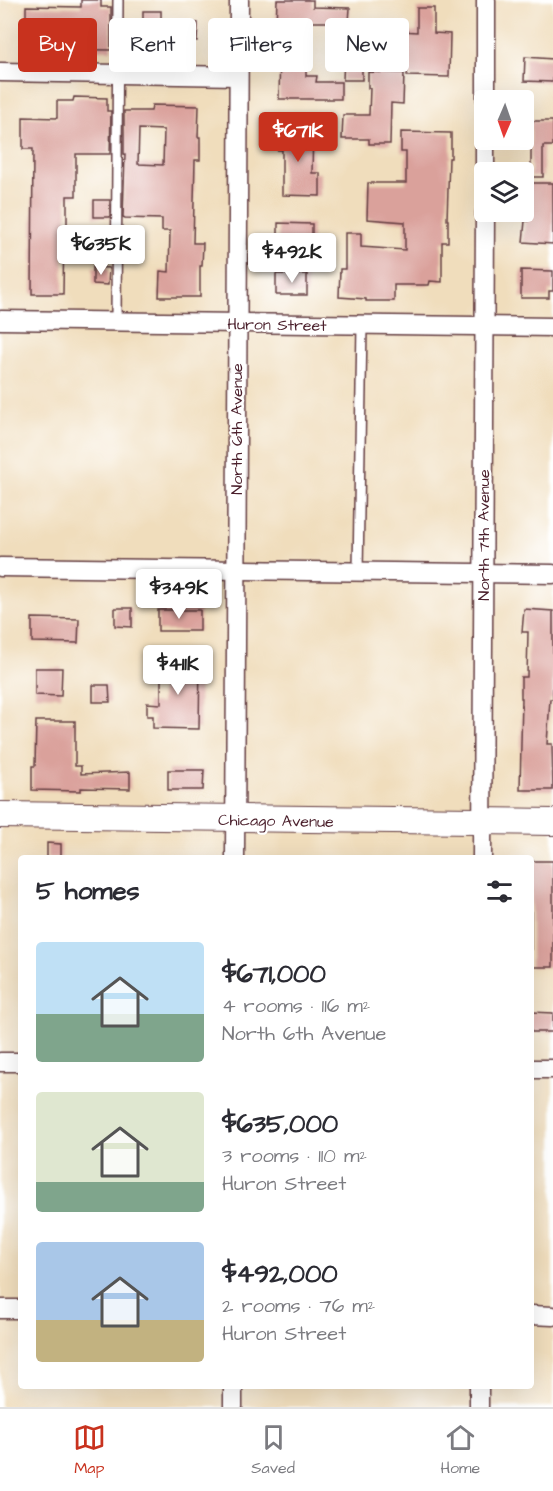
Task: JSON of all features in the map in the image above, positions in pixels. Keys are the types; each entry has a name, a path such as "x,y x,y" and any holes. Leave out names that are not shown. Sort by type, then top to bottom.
{"main road":[{"name":"Chicago Avenue","path":"0,815 553,822"}],"street":[{"name":"North 6th Avenue","path":"235,855 238,0"},
{"path":"486,0 486,90"},
{"path":"0,72 238,76"},
{"name":"North 7th Avenue","path":"482,855 485,222"},
{"name":"Huron Street","path":"0,320 553,327"},
{"path":"0,567 553,574"},
{"path":"0,1062 18,1062"},
{"path":"534,1069 553,1069"},
{"path":"0,1309 18,1309"},
{"path":"534,1315 553,1316"},
{"path":"233,1389 233,1407"},
{"path":"479,1389 479,1407"}],"lane":[{"path":"116,321 118,0"},
{"path":"358,571 362,325"}],"building":[{"path":"81,0 101,0 101,7 111,7 109,50 97,50 97,18 26,18 26,6 81,7"},
{"path":"277,0 313,0 313,7 350,8 349,18 325,18 325,22 313,22 313,18 276,18"},
{"path":"417,8 434,8 434,33 450,34 449,77 407,76 409,72 409,32 417,32"},
{"path":"143,11 161,11 161,18 143,18"},
{"path":"196,23 198,23 196,41"},
{"path":"525,57 553,59 553,82 524,81"},
{"path":"280,72 306,72 306,76 317,76 316,82 341,82 341,99 279,99"},
{"path":"343,72 362,72 362,80 343,80"},
{"path":"368,72 404,73 403,104 391,103 390,144 369,144 369,139 342,139 343,115 369,115 370,88 368,88"},
{"path":"74,97 107,98 107,111 111,111 110,154 76,154 76,196 67,196 63,294 32,294 33,149 23,149 23,117 57,118 57,101 73,101"},
{"path":"152,105 199,106 200,160 195,160 193,243 203,243 200,297 159,297 160,271 169,272 170,231 162,231 162,219 123,217 124,111 151,111","holes":["139,129 164,130 163,165 138,164"]},
{"path":"534,121 553,121 553,146 543,146 543,177 534,177 534,162 531,162 531,150 534,150"},
{"path":"277,129 313,130 312,173 320,173 320,196 282,195 282,150 277,150"},
{"path":"401,132 451,133 448,242 442,242 442,282 430,281 429,285 394,285 394,301 366,301 366,299 339,297 340,269 345,269 345,233 361,233 361,247 405,250 405,222 367,219 368,183 406,183 406,152 401,152"},
{"path":"534,183 553,183 553,244 523,242 525,222 534,222"},
{"path":"94,200 110,200 110,217 94,217"},
{"path":"278,223 312,224 312,244 278,244"},
{"path":"302,254 319,254 319,269 302,269"},
{"path":"93,267 109,268 108,285 93,284"},
{"path":"521,270 553,271 553,291 549,291 549,298 521,298"},
{"path":"276,274 307,274 307,295 276,295"},
{"path":"115,608 132,608 132,627 115,626"},
{"path":"524,609 553,611 553,699 550,699 547,744 552,744 553,790 520,790 521,677 527,677 528,632 522,632"},
{"path":"158,610 200,610 200,631 158,631"},
{"path":"32,618 79,619 78,643 32,642"},
{"path":"161,660 200,660 199,729 153,728 153,716 147,716 147,703 161,704"},
{"path":"35,668 62,668 61,696 35,695"},
{"path":"93,685 109,685 110,702 93,702"},
{"path":"36,721 75,721 75,766 81,766 81,774 130,772 130,789 32,790"},
{"path":"168,770 204,770 203,790 168,790"},
{"path":"47,843 61,844 61,855 47,855"},
{"path":"534,861 553,861 553,967 534,967"},
{"path":"534,1012 553,1013 553,1032 534,1032"}]}
